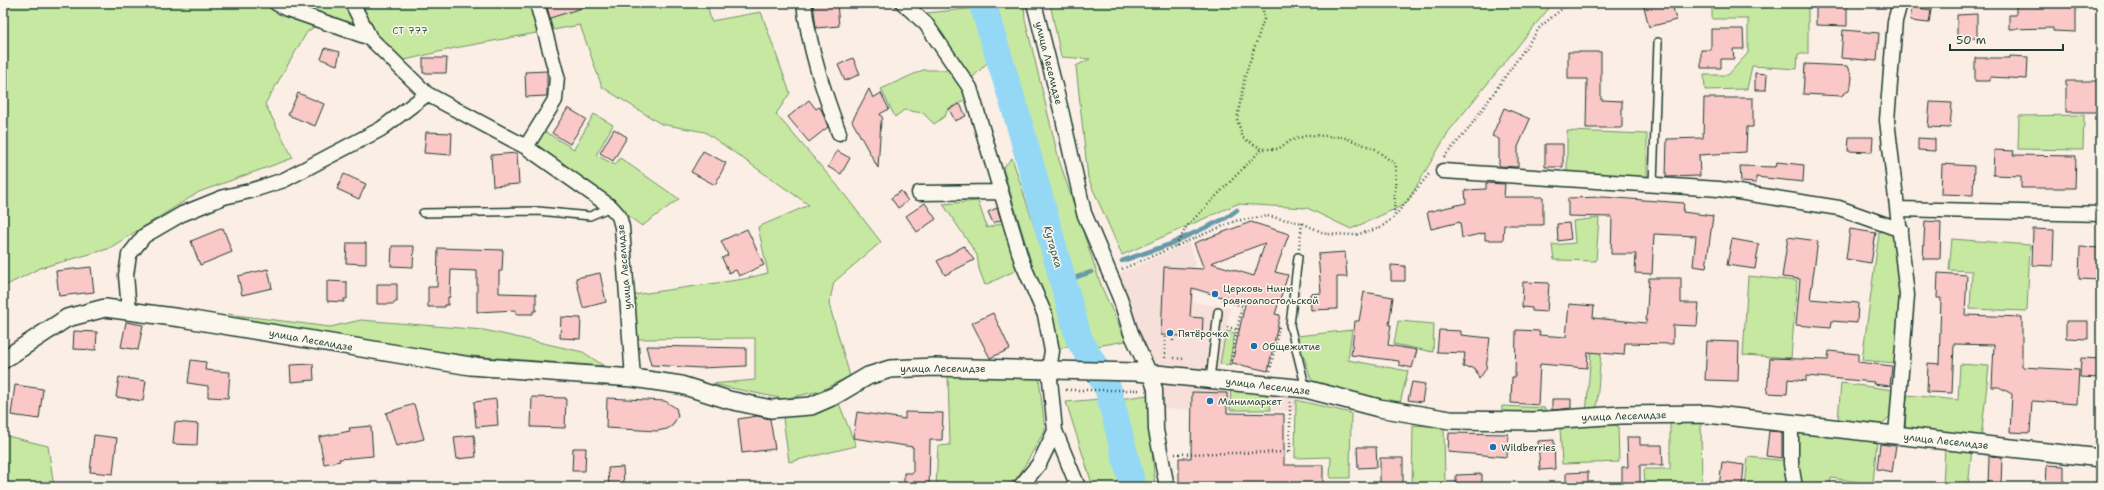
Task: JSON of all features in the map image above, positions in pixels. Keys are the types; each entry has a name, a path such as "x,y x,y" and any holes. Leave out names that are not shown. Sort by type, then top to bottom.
{"street":[{"path":"276,3 287,9 370,38"},
{"name":"улица Леселидзе","path":"352,3 370,38 427,94 526,147 611,207 619,216 622,227 633,378"},
{"path":"526,147 555,100 558,76 537,3"},
{"path":"804,3 806,27 819,80 839,133"},
{"name":"улица Леселидзе","path":"1034,3 1084,213 1120,298 1142,372 1155,389 1156,430 1167,487"},
{"path":"1896,436 1907,294 1887,120 1896,21 1900,3"},
{"path":"910,5 926,24 970,88 1022,262 1044,315 1052,351 1049,370 1055,431 1078,487"},
{"path":"129,310 126,275 129,255 144,236 182,214 224,197 250,191 284,180 381,129 427,94"},
{"path":"1439,167 1719,189 1839,208 1900,230"},
{"path":"919,192 1001,192"},
{"path":"1898,209 2101,214"},
{"name":"улица Леселидзе","path":"3,360 67,318 105,308 129,310 470,366 633,378 681,385 730,400 771,409 811,406 834,396 868,376 890,369 934,367 1142,372 1298,388 1379,408 1450,420 1533,421 1622,415 1707,414 2101,458"},
{"path":"1791,423 1791,464 1795,487"},
{"path":"1020,487 1040,464 1055,431"}],"lane":[{"path":"1653,184 1658,42"},
{"path":"423,213 538,211 590,216 611,207"},
{"path":"1298,256 1290,325 1298,388"},
{"path":"1210,379 1218,312"}],"path":[{"path":"1262,3 1264,19 1246,76 1237,119 1243,138 1262,149 1278,149 1290,141 1308,135 1323,134 1343,137 1375,149 1396,165 1394,217"},
{"path":"1349,3 1354,3"},
{"path":"1109,274 1235,221 1267,216 1302,223 1326,234 1354,235 1380,228 1394,217 1439,167 1467,131 1540,27 1569,3"},
{"path":"1176,247 1187,226 1262,149"},
{"path":"1298,256 1302,223"},
{"path":"1222,299 1242,306 1230,366 1236,368"},
{"path":"1263,372 1269,374 1280,321"},
{"path":"1225,326 1238,329"},
{"path":"1174,343 1174,336 1165,336 1165,358 1184,359"},
{"path":"1161,453 1290,452 1298,388"},
{"path":"1066,390 1138,390"}],"shaded area":[{"path":"1189,243 1195,260 1193,302 1230,308 1219,370 1296,382 1295,411 1164,409 1162,394 1114,276"}],"green space":[{"name":"СТ 777","path":"3,3 707,3 711,21 761,12 790,93 776,114 837,185 881,242 834,282 829,304 850,376 820,391 784,399 712,384 755,380 755,338 638,339 633,295 744,279 768,273 758,227 809,205 705,132 661,124 602,87 580,25 455,48 401,61 382,42 331,15 307,32 265,104 293,158 199,192 108,249 40,268 3,287"},
{"path":"996,3 1024,3 1025,19 1059,160 1102,288 1126,341 1091,347 1085,331"},
{"path":"1050,3 1553,3 1449,131 1406,204 1351,229 1307,208 1237,204 1122,255 1088,178 1076,66 1090,59 1061,57"},
{"path":"1712,3 1808,3 1808,54 1798,54 1797,69 1752,66 1747,89 1705,90 1704,75 1728,75 1748,53 1748,19 1712,19"},
{"path":"977,8 992,58 972,78 926,13"},
{"path":"923,70 951,70 969,98 948,109 945,116 934,124 923,113 904,110 895,117 881,89"},
{"path":"594,114 613,125 596,155 615,165 620,158 679,199 642,226 530,146 542,130 574,149"},
{"path":"2084,115 2083,150 2018,149 2019,116"},
{"path":"1567,131 1647,134 1647,178 1567,174"},
{"path":"1012,158 1073,345 1057,349 1003,168"},
{"path":"978,201 987,228 1007,221 1021,268 985,285 979,269 977,255 943,204"},
{"path":"1599,218 1596,261 1554,260 1552,245 1575,243 1573,221"},
{"path":"1880,226 1895,231 1900,296 1895,363 1862,360"},
{"path":"1952,239 2030,245 2027,311 1970,309 1972,271 1949,270"},
{"path":"1748,276 1797,281 1791,358 1743,355"},
{"path":"228,314 330,327 361,320 484,330 583,352 604,366 471,356 226,321"},
{"path":"1398,321 1434,324 1433,352 1394,344"},
{"path":"1593,326 1603,326 1596,415 1586,415"},
{"path":"1352,330 1348,360 1408,371 1400,403 1313,385 1297,336"},
{"path":"1226,331 1235,333 1229,365 1220,364"},
{"path":"1960,364 1989,366 1981,439 1905,430 1907,395 1958,400"},
{"path":"948,376 1039,378 1045,430 1017,479 1002,487 936,487 938,446 950,445"},
{"path":"1841,383 1894,390 1892,414 1882,424 1838,420"},
{"path":"1231,388 1266,391 1271,410 1230,410"},
{"path":"1148,395 1155,487 1141,487 1119,399"},
{"path":"1100,399 1109,442 1124,487 1093,487 1066,402"},
{"path":"1296,400 1351,413 1350,478 1330,478 1331,457 1295,458"},
{"path":"838,401 856,446 789,462 782,411"},
{"path":"1502,406 1545,408 1546,418 1501,417"},
{"path":"1701,422 1702,487 1645,487 1644,469 1670,469 1670,423"},
{"path":"1413,425 1444,427 1445,487 1412,487"},
{"path":"1618,425 1619,462 1562,464 1560,427"},
{"path":"1796,429 1877,439 1873,484 1831,478 1830,487 1797,487"},
{"path":"3,435 48,446 54,487 3,487"},
{"path":"1945,446 1972,449 1968,487 1943,487"},
{"path":"1748,457 1789,461 1792,487 1745,487"}],"building":[{"path":"546,3 588,3 588,6 550,18"},
{"path":"813,3 837,3 839,26 816,28"},
{"path":"1643,3 1672,3 1676,20 1649,27"},
{"path":"2016,3 2076,3 2076,32 2053,31 2053,28 2009,29 2009,15 2016,15"},
{"path":"1816,4 1847,4 1847,26 1816,25"},
{"path":"1912,7 1931,10 1929,23 1910,21"},
{"path":"1977,14 1977,38 1957,38 1957,15"},
{"path":"1711,29 1743,29 1744,49 1733,49 1734,59 1721,59 1721,68 1701,68 1701,50 1711,50"},
{"path":"1843,30 1879,33 1877,61 1841,58"},
{"path":"325,48 340,52 337,65 321,59"},
{"path":"1568,52 1601,52 1601,100 1622,101 1622,128 1586,128 1587,79 1568,79"},
{"path":"2010,56 2028,57 2027,79 1990,77 1990,81 1975,81 1975,58 2010,58"},
{"path":"423,58 447,58 446,73 423,73"},
{"path":"853,58 860,74 845,81 838,65"},
{"path":"1805,64 1848,66 1852,77 1851,86 1848,91 1841,96 1803,94"},
{"path":"547,71 547,96 526,97 525,72"},
{"path":"1755,73 1767,74 1766,90 1755,90"},
{"path":"2066,81 2101,81 2101,112 2066,112"},
{"path":"869,89 873,98 881,93 889,109 880,114 883,119 881,121 878,168 852,121"},
{"path":"298,93 324,104 315,126 288,115"},
{"path":"1704,98 1753,98 1753,127 1747,127 1746,152 1699,155 1700,176 1666,177 1667,139 1703,138"},
{"path":"809,100 816,109 819,107 822,111 828,127 809,142 788,117"},
{"path":"1930,102 1952,103 1950,128 1928,127"},
{"path":"960,104 966,116 955,121 949,109"},
{"path":"568,108 586,119 570,144 552,133"},
{"path":"1504,108 1530,119 1518,147 1518,167 1499,166 1499,139 1492,136"},
{"path":"614,129 627,137 613,161 600,153"},
{"path":"426,132 452,133 451,155 424,153"},
{"path":"1849,137 1873,137 1872,152 1848,151"},
{"path":"1918,138 1935,139 1935,151 1918,150"},
{"path":"1545,144 1563,144 1563,167 1545,167"},
{"path":"1994,150 2014,151 2013,155 2076,156 2075,188 2021,188 2021,176 1993,175"},
{"path":"703,151 726,163 715,185 691,172"},
{"path":"837,151 850,158 841,174 828,167"},
{"path":"517,153 519,184 493,186 491,155"},
{"path":"1777,162 1804,165 1803,182 1756,177 1756,183 1741,182 1740,166 1776,167"},
{"path":"1942,164 1974,166 1973,195 1941,194"},
{"path":"344,174 366,184 359,199 337,189"},
{"path":"1486,183 1505,184 1504,197 1543,197 1543,225 1504,225 1503,240 1485,240 1485,233 1462,238 1460,222 1431,229 1427,212 1466,203 1465,190 1486,189"},
{"path":"901,191 908,201 898,208 891,198"},
{"path":"1603,197 1684,203 1683,212 1713,216 1706,268 1693,266 1696,236 1654,234 1652,274 1635,273 1636,254 1611,254 1612,217 1568,216 1568,198"},
{"path":"925,203 936,219 917,232 906,216"},
{"path":"997,208 1001,220 993,223 988,212"},
{"path":"1925,221 1941,222 1940,259 1923,259"},
{"path":"1251,222 1289,234 1275,272 1288,275 1275,314 1280,315 1268,371 1232,363 1245,304 1192,288 1190,317 1203,318 1202,337 1161,335 1164,267 1204,269 1194,243","holes":["1265,243 1254,276 1211,263"]},
{"path":"1569,223 1571,239 1558,241 1557,224"},
{"path":"223,228 232,252 200,265 191,241"},
{"path":"747,229 764,265 739,276 736,270 729,273 722,258 728,255 721,241"},
{"path":"1850,229 1876,233 1871,263 1846,259"},
{"path":"2033,229 2054,230 2053,266 2032,265"},
{"path":"1788,237 1818,241 1810,299 1858,303 1857,323 1832,321 1831,328 1796,325 1800,279 1782,277"},
{"path":"1732,239 1759,244 1755,269 1727,265"},
{"path":"347,243 366,243 366,264 346,263"},
{"path":"392,246 414,246 413,267 391,266"},
{"path":"964,246 974,260 945,275 937,261"},
{"path":"2080,247 2101,248 2101,280 2079,279"},
{"path":"438,248 503,250 502,271 499,271 499,293 536,294 536,311 533,311 533,314 516,314 516,310 477,312 477,271 451,270 450,297 448,297 448,305 445,305 445,307 428,307 428,287 437,287"},
{"path":"1345,252 1347,277 1337,277 1337,309 1311,310 1310,294 1321,293 1318,254"},
{"path":"1391,265 1405,266 1405,281 1391,281"},
{"path":"91,267 94,292 59,296 56,271"},
{"path":"268,269 272,288 242,295 238,276"},
{"path":"600,273 606,302 583,308 576,278"},
{"path":"1938,273 1967,275 1965,315 2022,317 2022,367 2079,370 2077,404 2032,401 2030,433 2010,432 2012,394 1999,387 1992,387 1994,345 1954,344 1952,393 1927,392 1928,363 1939,364 1941,298 1937,298"},
{"path":"1649,278 1681,278 1681,303 1699,303 1697,326 1673,325 1673,344 1625,343 1624,355 1588,352 1587,368 1540,364 1538,405 1511,403 1512,377 1515,377 1516,330 1540,331 1539,335 1566,337 1569,304 1594,306 1593,318 1646,323"},
{"path":"327,281 347,282 347,299 344,299 344,302 327,301"},
{"path":"1523,282 1549,283 1547,312 1532,311 1532,308 1522,307"},
{"path":"377,284 397,284 397,302 394,302 394,304 377,304"},
{"path":"1364,292 1393,297 1388,345 1417,350 1412,368 1399,365 1399,361 1351,355 1355,321 1359,321"},
{"path":"993,313 1010,349 990,358 972,323"},
{"path":"561,317 581,318 580,339 560,338"},
{"path":"2066,321 2088,321 2088,339 2066,338"},
{"path":"126,322 143,325 138,350 121,347"},
{"path":"1439,330 1461,331 1461,335 1490,338 1486,369 1479,379 1475,368 1463,367 1465,353 1437,352"},
{"path":"74,331 97,332 96,350 73,349"},
{"path":"1707,341 1739,342 1738,381 1705,380"},
{"path":"646,346 746,348 746,366 701,368 651,365"},
{"path":"1829,351 1858,354 1858,362 1892,366 1890,386 1873,384 1874,382 1806,376 1806,381 1788,379 1787,394 1767,393 1770,358 1828,360"},
{"path":"2081,358 2101,359 2101,378 2080,377"},
{"path":"191,360 206,362 205,370 230,372 228,398 208,397 208,386 188,383"},
{"path":"313,364 314,380 291,382 290,365"},
{"path":"119,377 146,381 143,401 116,397"},
{"path":"1412,382 1425,384 1422,402 1408,400"},
{"path":"15,385 43,389 39,419 11,415"},
{"path":"1192,392 1227,393 1227,413 1284,414 1284,465 1323,465 1323,487 1179,487 1179,458 1191,458"},
{"path":"532,397 566,398 565,428 531,427"},
{"path":"607,398 665,401 676,408 678,416 672,426 667,429 657,431 606,428"},
{"path":"496,399 498,425 476,427 474,402"},
{"path":"1552,399 1571,399 1571,408 1552,410"},
{"path":"414,404 424,439 396,446 386,413"},
{"path":"857,412 905,419 905,412 943,413 942,440 930,440 929,487 904,487 904,473 913,473 913,447 853,438"},
{"path":"757,416 770,419 775,449 742,453 738,419"},
{"path":"175,422 198,424 197,445 173,444"},
{"path":"371,426 373,456 339,459 340,461 324,464 319,437 350,431 349,428"},
{"path":"1769,431 1782,432 1782,458 1766,456"},
{"path":"1449,433 1508,434 1507,457 1448,452"},
{"path":"94,435 117,438 113,474 90,472"},
{"path":"474,435 476,457 457,459 454,437"},
{"path":"1627,437 1640,437 1640,445 1662,445 1663,465 1640,465 1640,487 1629,487 1629,484 1622,484 1622,467 1628,467"},
{"path":"1554,440 1555,469 1540,470 1538,441"},
{"path":"1880,444 1896,446 1892,472 1877,469"},
{"path":"1357,447 1376,447 1377,467 1358,468"},
{"path":"573,448 586,448 585,471 572,471"},
{"path":"1989,456 2002,457 2001,485 1988,485"},
{"path":"1380,458 1403,458 1403,484 1380,484"},
{"path":"1722,462 1744,465 1742,487 1719,487"},
{"path":"2047,465 2064,466 2064,487 2046,487"},
{"path":"623,467 624,486 609,487 608,468"},
{"path":"1588,472 1588,487 1566,487 1566,473"},
{"path":"1482,474 1482,487 1456,487 1456,475"}],"waterway":[{"name":"Кутарка","path":"982,3 1016,112 1079,339 1108,389 1133,487"},
{"path":"1122,261 1168,245 1226,218 1237,210"},
{"path":"1063,282 1091,272"}],"place":[{"name":"Церковь Нины равноапостольской","path":"1215,294"},
{"name":"Пятёрочка","path":"1170,333"},
{"name":"Общежитие","path":"1254,346"},
{"name":"Минимаркет","path":"1210,401"},
{"name":"Wildberries","path":"1493,447"}]}
